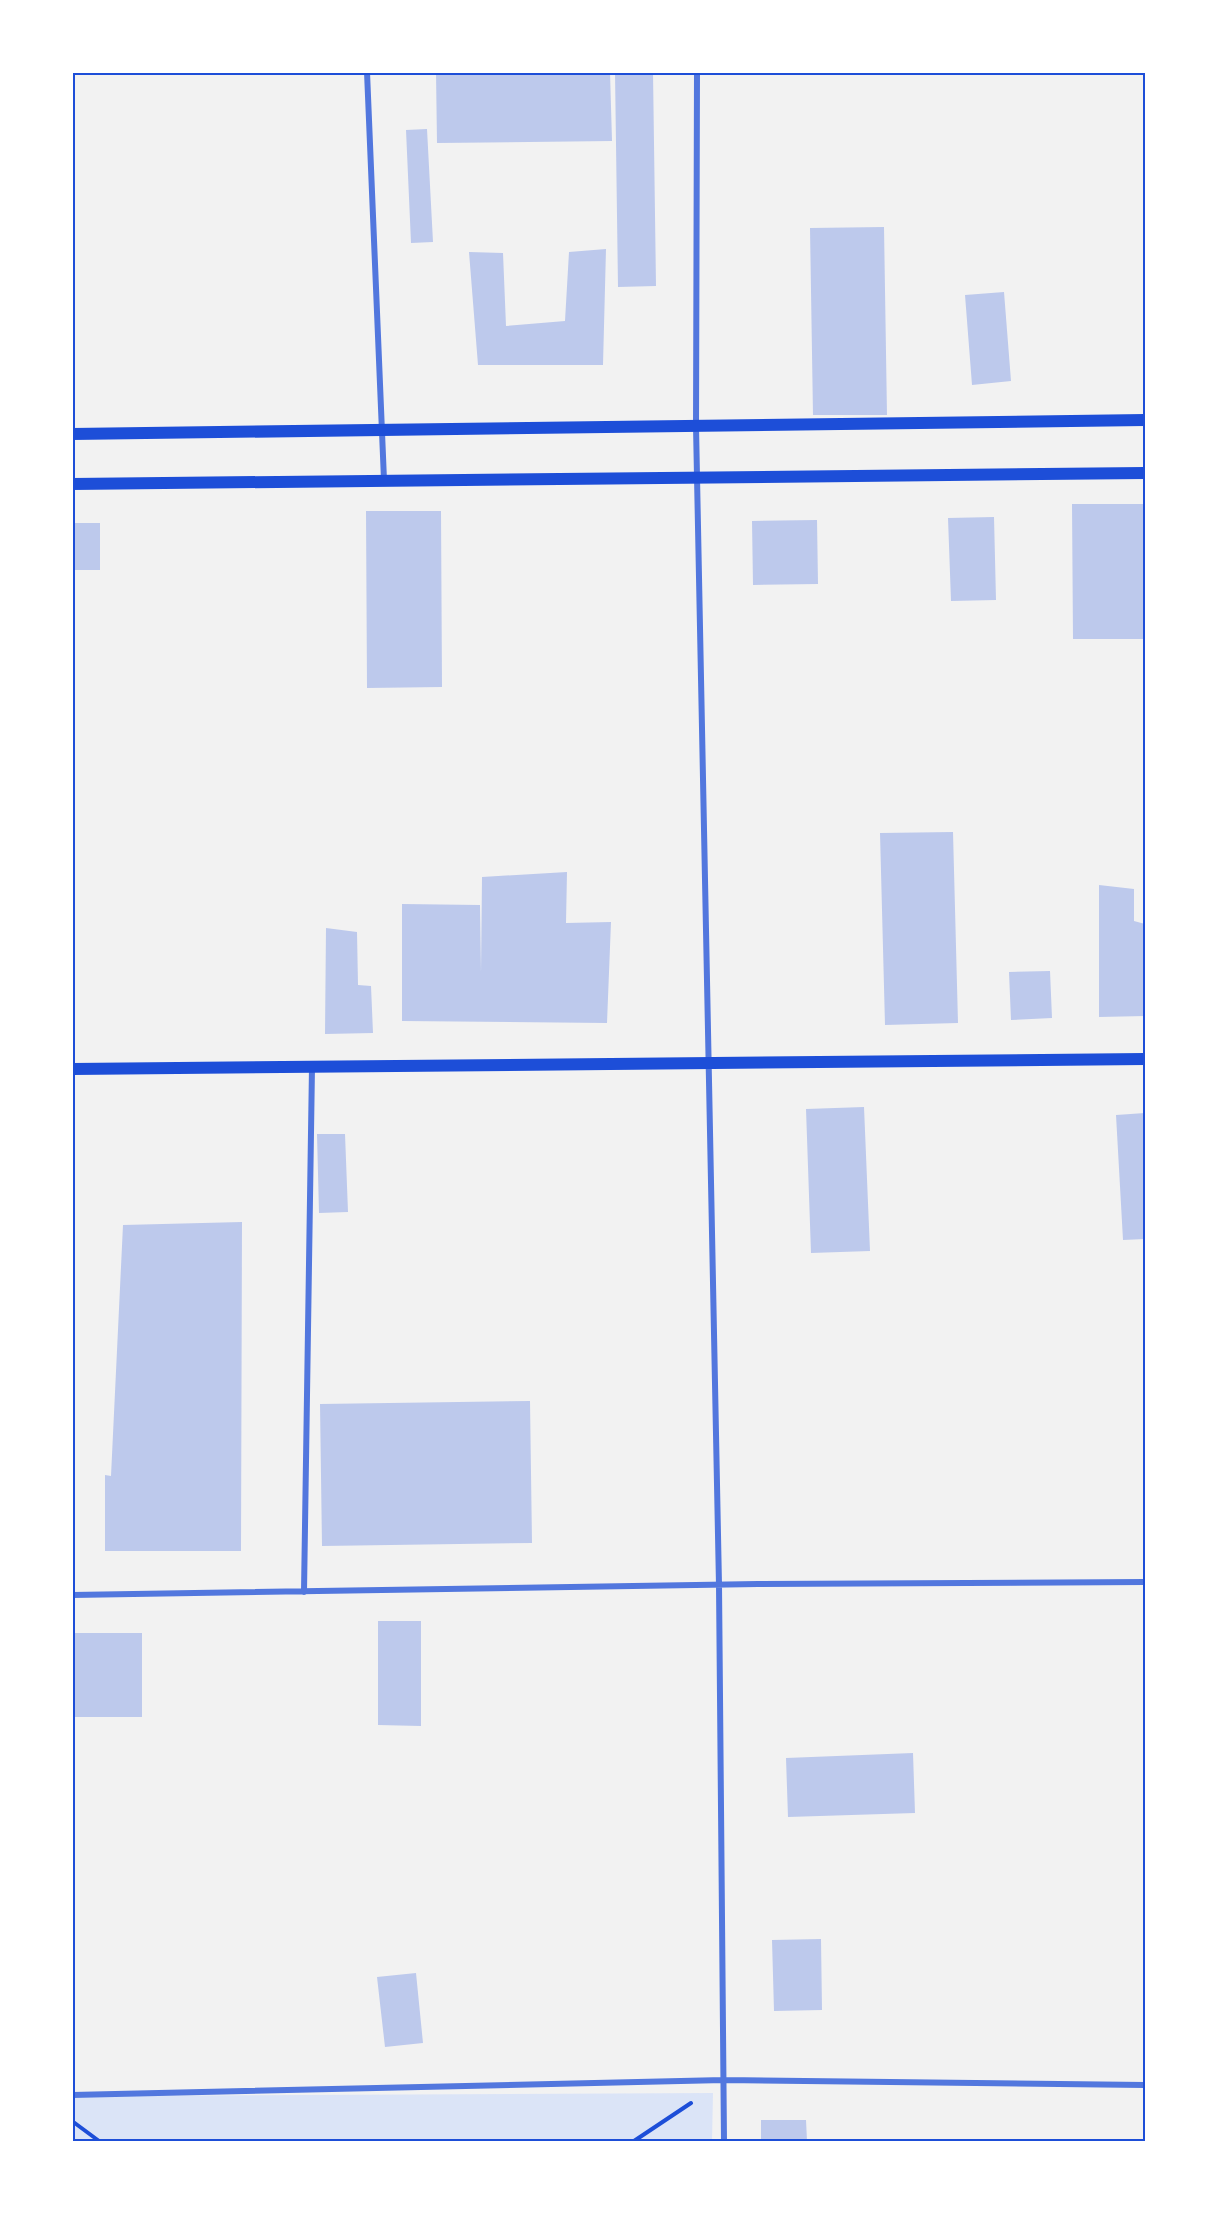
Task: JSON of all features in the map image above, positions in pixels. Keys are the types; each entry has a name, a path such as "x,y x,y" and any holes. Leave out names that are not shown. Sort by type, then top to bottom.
{"main road":[{"path":"72,434 1145,420"},
{"path":"72,484 1145,473"},
{"path":"72,1069 1145,1059"}],"street":[{"path":"367,72 384,481"},
{"path":"697,72 696,426 719,1585 724,2141"},
{"path":"304,1592 312,1067"},
{"path":"72,1595 719,1585 1145,1582"},
{"path":"72,2095 724,2080 1145,2085"}],"path":[{"path":"634,2141 724,2080"},
{"path":"72,2121 99,2141"}],"shaded area":[{"path":"713,2093 712,2141 72,2141 72,2096"}],"building":[{"path":"436,72 610,72 612,141 437,143"},
{"path":"615,72 653,72 656,286 618,287"},
{"path":"427,129 433,242 411,243 406,130"},
{"path":"884,227 887,415 813,415 810,228"},
{"path":"606,249 603,365 478,365 469,252 503,253 506,326 565,321 569,252"},
{"path":"1004,292 1011,381 972,385 965,295"},
{"path":"1072,504 1145,504 1145,639 1073,639"},
{"path":"366,511 441,511 442,687 367,688"},
{"path":"994,517 996,600 951,601 948,518"},
{"path":"817,520 818,584 753,585 752,521"},
{"path":"72,523 100,523 100,570 72,570"},
{"path":"953,832 958,1023 885,1025 880,833"},
{"path":"567,872 566,923 611,922 607,1023 402,1021 402,904 480,905 481,973 482,877"},
{"path":"1099,885 1134,889 1134,921 1145,924 1145,1016 1099,1017"},
{"path":"326,928 357,932 358,985 371,986 373,1033 325,1034"},
{"path":"1050,971 1052,1018 1011,1020 1009,972"},
{"path":"864,1107 870,1251 811,1253 806,1109"},
{"path":"1145,1113 1145,1239 1123,1240 1116,1115"},
{"path":"317,1134 345,1134 348,1212 319,1213"},
{"path":"242,1222 241,1551 105,1551 105,1475 111,1476 123,1225"},
{"path":"530,1401 532,1543 322,1546 320,1404"},
{"path":"378,1621 421,1621 421,1726 378,1725"},
{"path":"72,1633 142,1633 142,1717 72,1717"},
{"path":"913,1753 915,1813 788,1817 786,1758"},
{"path":"821,1939 822,2010 774,2011 772,1940"},
{"path":"416,1973 423,2043 385,2047 377,1977"},
{"path":"761,2120 806,2120 807,2141 761,2141"}]}
